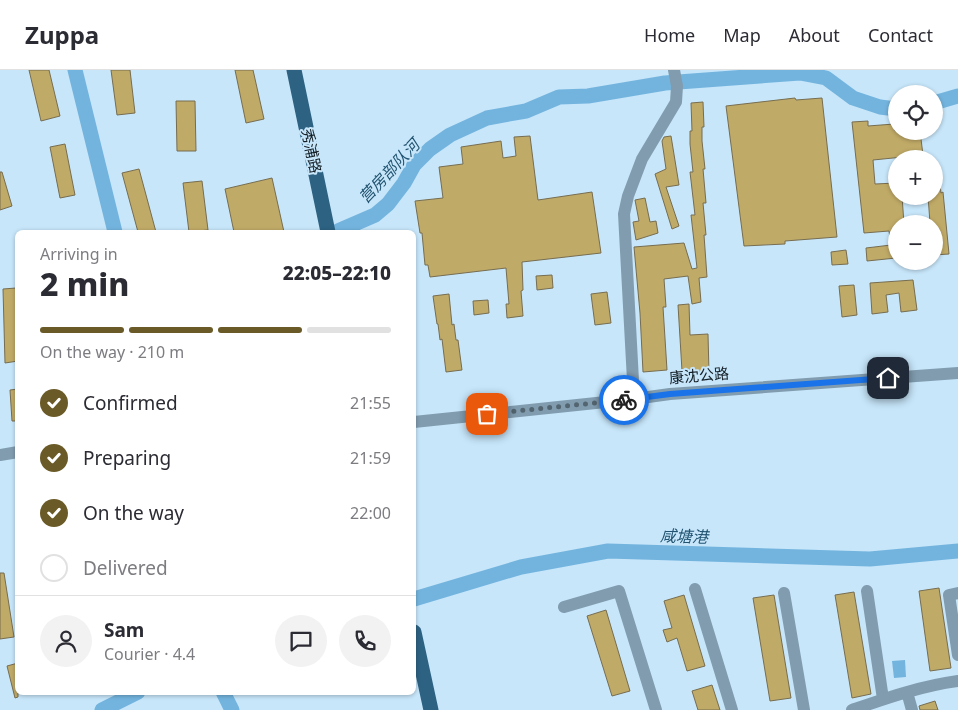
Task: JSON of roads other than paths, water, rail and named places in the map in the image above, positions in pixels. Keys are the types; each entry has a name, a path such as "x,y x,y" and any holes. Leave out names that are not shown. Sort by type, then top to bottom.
{"main road":[{"name":"秀浦路","path":"294,70 328,230"},
{"path":"416,641 431,710"}],"street":[{"path":"634,399 624,214 628,196 642,159 676,102 676,78"},
{"name":"康沈公路","path":"416,422 670,394 958,373"},
{"path":"0,455 15,452"},
{"path":"695,589 732,710"},
{"path":"564,607 619,591 656,710"},
{"path":"867,591 883,699"},
{"path":"958,593 949,595 958,655"},
{"path":"784,594 804,710"},
{"path":"852,710 871,707 883,699 907,692 958,681"},
{"path":"907,692 912,710"}],"water":[{"path":"905,660 906,677 894,678 892,661"}],"waterway":[{"path":"75,70 115,230"},
{"name":"营房部队河","path":"340,230 375,215 388,204 404,183 414,165 430,149 450,135 487,118 526,111 559,97 588,96 665,83 800,73 826,78 853,98 888,108"},
{"name":"营房部队河","path":"943,100 958,96"},
{"name":"咸塘港","path":"416,598 521,567 608,551 870,559 958,551"},
{"name":"咸塘港","path":"102,710 132,695"},
{"path":"224,695 232,710"}]}
